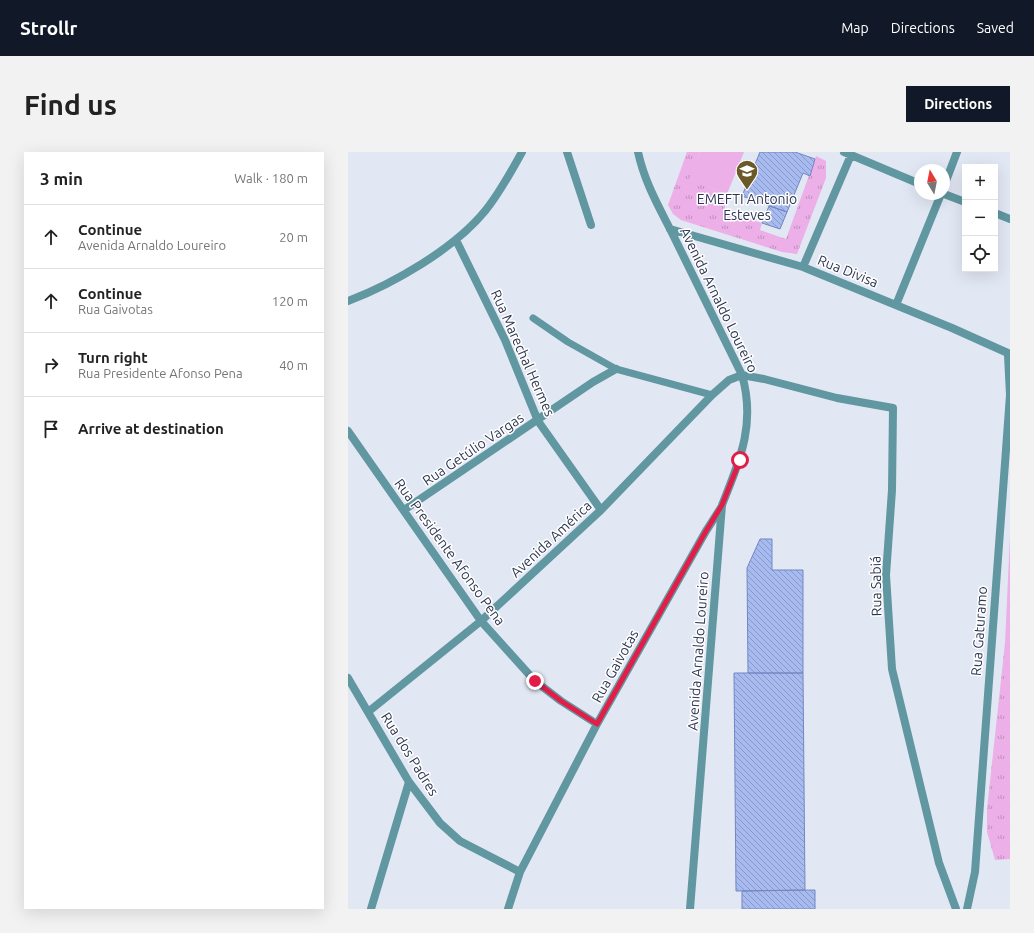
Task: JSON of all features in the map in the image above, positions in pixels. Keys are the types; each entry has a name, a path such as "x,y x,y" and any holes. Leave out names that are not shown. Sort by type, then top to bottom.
{"street":[{"path":"348,301 366,295 411,270 456,240 485,211 522,152"},
{"path":"567,152 591,225"},
{"name":"Avenida Arnaldo Loureiro","path":"638,152 642,168 654,200 670,229 742,375 748,395 748,420 740,460 722,505 690,909"},
{"path":"950,170 957,152"},
{"path":"803,266 847,154 914,182"},
{"path":"950,196 962,201"},
{"path":"896,305 939,200"},
{"path":"998,214 1010,219"},
{"name":"Rua Divisa","path":"670,229 803,266 952,328 1009,354"},
{"name":"Rua Marechal Hermes","path":"456,240 505,340 538,420 601,510"},
{"name":"Rua Gaturamo","path":"967,909 976,864 1009,403 1009,354"},
{"name":"Rua Getúlio Vargas","path":"404,510 594,382 616,369"},
{"name":"Avenida América","path":"368,712 480,621 601,510 712,394 729,380 742,375"},
{"name":"Rua Sabiá","path":"742,375 764,379 837,398 893,408 892,490 886,575 892,669 939,863 956,909"},
{"name":"Rua Presidente Afonso Pena","path":"350,437 404,510 480,621 535,681 561,701 597,724"},
{"name":"Rua Gaivotas","path":"508,909 520,872 597,724 722,505"},
{"name":"Rua dos Padres","path":"348,678 409,782 440,823 460,841 520,872"},
{"path":"371,909 409,782"}],"lane":[{"path":"534,318 568,342 616,369 712,394"}],"green space":[{"path":"687,152 700,152 690,179 727,194 724,211 762,223 760,230 786,239 816,156 826,161 826,178 797,254 782,252 681,220 673,214 668,205"},
{"path":"700,152 744,152 727,194 689,179"},
{"path":"1010,536 1010,859 995,860 987,832 987,809 1005,643"}],"building":[{"path":"760,152 795,152 815,159 810,176 803,173 787,212 742,196"},
{"path":"769,206 787,212 780,229 762,223"},
{"path":"760,539 772,539 772,570 803,570 803,673 748,673 747,568"},
{"path":"734,673 803,673 805,890 736,891"},
{"path":"815,890 815,909 742,909 742,891"}],"place":[{"name":"EMEFTI Antonio Esteves","path":"747,190"}],"route":[{"path":"535,681 561,701 597,724 722,505 740,460"}]}
